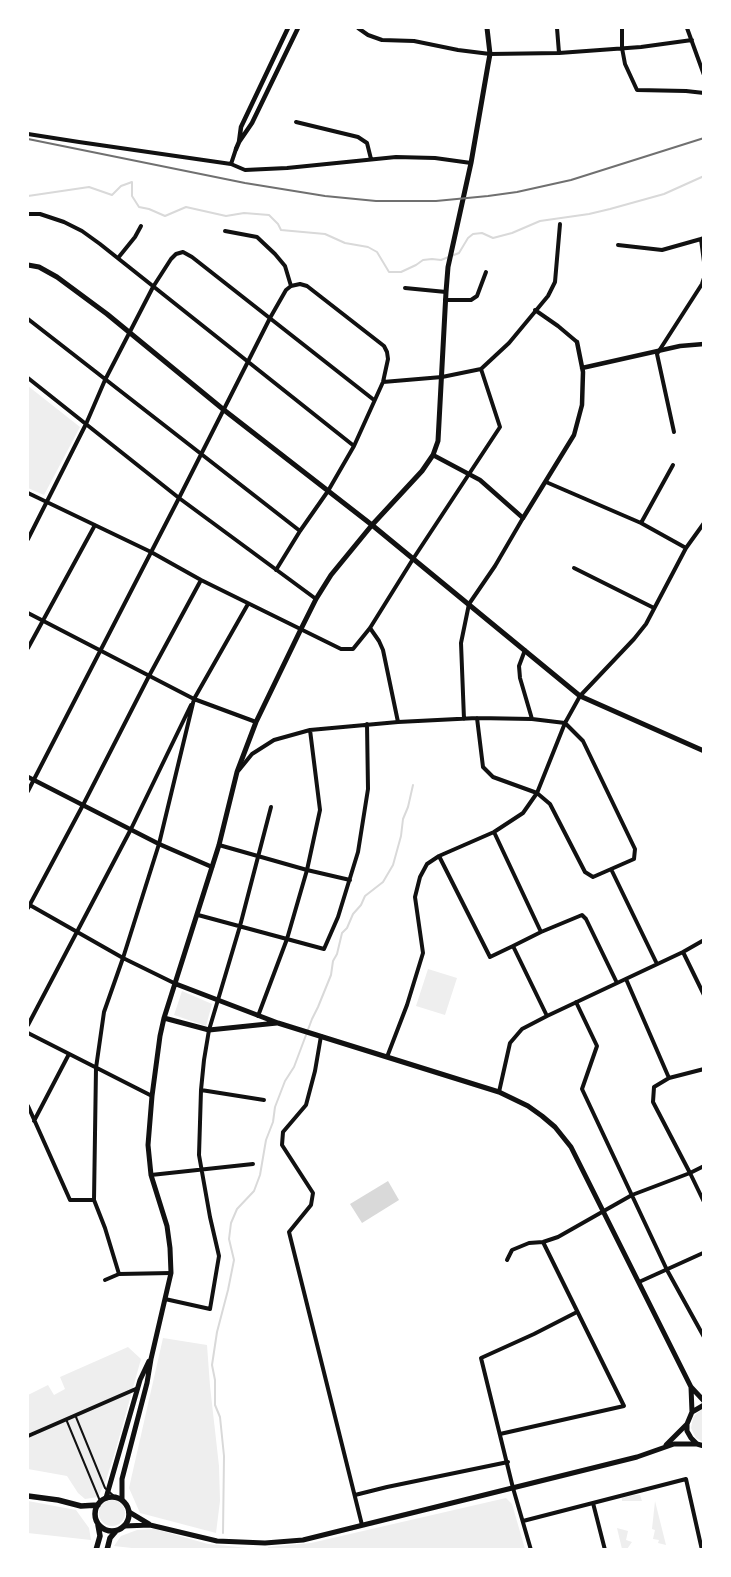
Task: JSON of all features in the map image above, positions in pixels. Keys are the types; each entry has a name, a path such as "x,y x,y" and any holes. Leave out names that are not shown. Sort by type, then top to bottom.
{"main road":[{"path":"150,1525 129,1512 122,1500 122,1479 148,1382 151,1359 171,1273 170,1248 166,1226 151,1175 148,1145 152,1096 164,1018 219,845 237,772 256,722 316,598 340,562 422,471 433,455 438,441 448,267 471,162 490,54 487,28"},
{"path":"28,265 39,267 57,277 107,314 224,410 372,525 580,696 704,751"},
{"path":"176,984 278,1023 499,1092 528,1106 555,1127 571,1147 691,1387 704,1401"},
{"path":"164,1018 209,1030 278,1023"},
{"path":"95,1518 95,1511 103,1499 140,1380 151,1359"},
{"path":"140,1380 144,1378 148,1382"},
{"path":"662,1448 687,1424 692,1412 691,1387"},
{"path":"692,1412 704,1405"},
{"path":"687,1424 687,1431 691,1438 702,1446"},
{"path":"124,1526 150,1525 218,1541 265,1543 303,1540 637,1457 674,1444 702,1446"},
{"path":"28,1496 58,1500 81,1506 90,1511 98,1524 100,1536 96,1550"},
{"path":"81,1506 115,1497 122,1500"},
{"path":"107,1550 110,1538 124,1526 128,1520 129,1512"},
{"path":"98,1524 103,1529 116,1531"}],"street":[{"path":"239,142 241,127 288,28"},
{"path":"232,164 239,142 252,123 298,28"},
{"path":"358,28 368,35 382,40 414,42 490,54 559,53 641,47 692,40"},
{"path":"557,28 559,53"},
{"path":"622,28 622,48 625,64 637,90 704,92"},
{"path":"687,28 704,75"},
{"path":"296,122 358,137 367,142 371,159"},
{"path":"28,134 232,164 245,170 287,168 396,157 435,158 471,162"},
{"path":"28,214 40,214 64,222 82,231 354,446"},
{"path":"383,382 442,377 481,369 509,343 548,296 554,282 560,224"},
{"path":"118,258 141,226"},
{"path":"225,231 257,237 285,266 292,286"},
{"path":"618,244 662,250 702,238 704,262"},
{"path":"28,539 129,333 153,287 176,254 183,252 192,257 374,400"},
{"path":"445,300 471,300 477,296 486,272"},
{"path":"674,432 657,354 704,278"},
{"path":"28,791 270,318 286,290 300,284 307,286 384,346 388,359 383,382 354,446 328,491 276,570"},
{"path":"405,288 446,292"},
{"path":"464,719 461,643 469,604 495,566 574,434 582,405 582,368 577,342 535,310"},
{"path":"28,319 300,531"},
{"path":"582,368 680,346 704,344"},
{"path":"28,493 151,552 248,604 341,649 353,649 370,628 500,427 481,369"},
{"path":"28,378 179,498 316,598"},
{"path":"433,455 480,480 523,518"},
{"path":"641,523 673,465"},
{"path":"546,482 641,523 686,548"},
{"path":"387,1057 407,1005 423,953 415,897 420,877 427,864 440,856 494,832 523,812 537,793 565,723 580,696 646,624 686,548 704,523"},
{"path":"28,648 95,525"},
{"path":"574,568 654,608"},
{"path":"176,984 123,958 28,906 201,580"},
{"path":"28,1025 131,829 194,699 248,604"},
{"path":"28,613 194,699 256,722"},
{"path":"370,628 383,650 398,722"},
{"path":"525,650 519,666 520,678 532,719"},
{"path":"119,1274 106,1228 94,1200 96,1068 104,1012 159,844 194,699"},
{"path":"237,772 252,754 274,740 310,730 367,724 477,718 532,719 565,723 583,741 635,849 634,859 594,877 585,872 550,804 537,793 493,777 482,767 477,718"},
{"path":"198,915 324,949 338,917 358,852 368,789 367,724"},
{"path":"258,1016 286,939 307,870 320,810 310,730"},
{"path":"28,777 159,844 212,867"},
{"path":"165,1299 210,1309 219,1256 199,1154 201,1090 209,1030 240,926 271,806"},
{"path":"494,832 541,932"},
{"path":"219,845 350,880"},
{"path":"440,856 490,957 541,932 582,915 586,919 617,983"},
{"path":"611,869 657,964"},
{"path":"499,1092 510,1043 522,1029 683,952 704,940"},
{"path":"513,946 546,1016"},
{"path":"683,952 704,995"},
{"path":"626,979 669,1078"},
{"path":"576,1002 597,1046 582,1089 667,1270 704,1337"},
{"path":"28,1032 152,1096"},
{"path":"321,1036 315,1071 306,1105 283,1132 282,1145 313,1193 311,1205 289,1232 362,1525"},
{"path":"34,1121 69,1054"},
{"path":"704,1069 669,1078 654,1087 653,1102 704,1202"},
{"path":"201,1090 264,1100"},
{"path":"28,1106 70,1200 94,1200"},
{"path":"151,1175 253,1164"},
{"path":"507,1260 512,1250 529,1243 558,1238 632,1195 704,1166"},
{"path":"500,1434 624,1406 543,1242"},
{"path":"640,1282 703,1253"},
{"path":"105,1280 119,1274 171,1273"},
{"path":"531,1550 513,1488 481,1358 577,1312"},
{"path":"28,1436 138,1388"},
{"path":"355,1496 387,1487 508,1462"},
{"path":"523,1521 686,1479 702,1550"},
{"path":"593,1503 605,1550"}],"lane":[{"path":"76,1415 101,1478 103,1499"},
{"path":"66,1419 103,1499"}],"shaded area":[{"path":"28,386 80,427 44,495 28,488"},
{"path":"428,969 457,978 445,1015 416,1006"},
{"path":"182,991 212,1004 206,1026 174,1015"},
{"path":"388,1181 399,1200 362,1223 350,1204"},
{"path":"163,1338 207,1345 219,1466 220,1501 216,1533 140,1513 129,1488"},
{"path":"128,1347 141,1359 116,1449 106,1480 98,1497 85,1499 78,1493 67,1476 28,1469 28,1395 48,1385 54,1395 65,1389 60,1377"},
{"path":"703,1409 703,1442 696,1438 691,1428 693,1418"},
{"path":"640,1495 642,1501 622,1501 622,1498"},
{"path":"506,1498 512,1504 525,1549 268,1550 268,1547 311,1543"},
{"path":"112,1500 121,1504 125,1513 121,1522 112,1526 103,1522 99,1513 103,1504"},
{"path":"28,1501 76,1510 89,1528 91,1540 28,1533"},
{"path":"655,1501 666,1545 658,1543 659,1540 653,1539 655,1530 652,1529"},
{"path":"617,1528 628,1531 626,1540 632,1542 627,1549 622,1549"},
{"path":"155,1529 208,1544 258,1549 149,1550 114,1546 121,1536 137,1530"}],"waterway":[{"path":"28,196 89,187 112,195 121,186 132,182 132,196 139,207 165,216 186,207 226,216 244,213 269,215 281,230 325,234 345,243 368,247 377,252 389,272 401,272 423,260 441,260 459,253 468,238 473,234 482,233 493,238 512,233 540,221 610,209 664,194 704,176"},
{"path":"223,1533 224,1456 220,1417 215,1405 215,1380 212,1365 217,1332 234,1260 229,1239 231,1223 237,1209 254,1191 260,1175 266,1140 273,1122 275,1107 285,1081 294,1067 331,975 333,961 337,954 342,933 347,928 353,914 361,905 365,896 383,882 393,865 413,785"}],"railway":[{"path":"28,139 245,183 325,196 376,201 436,201 517,192 571,180 704,138"}]}
